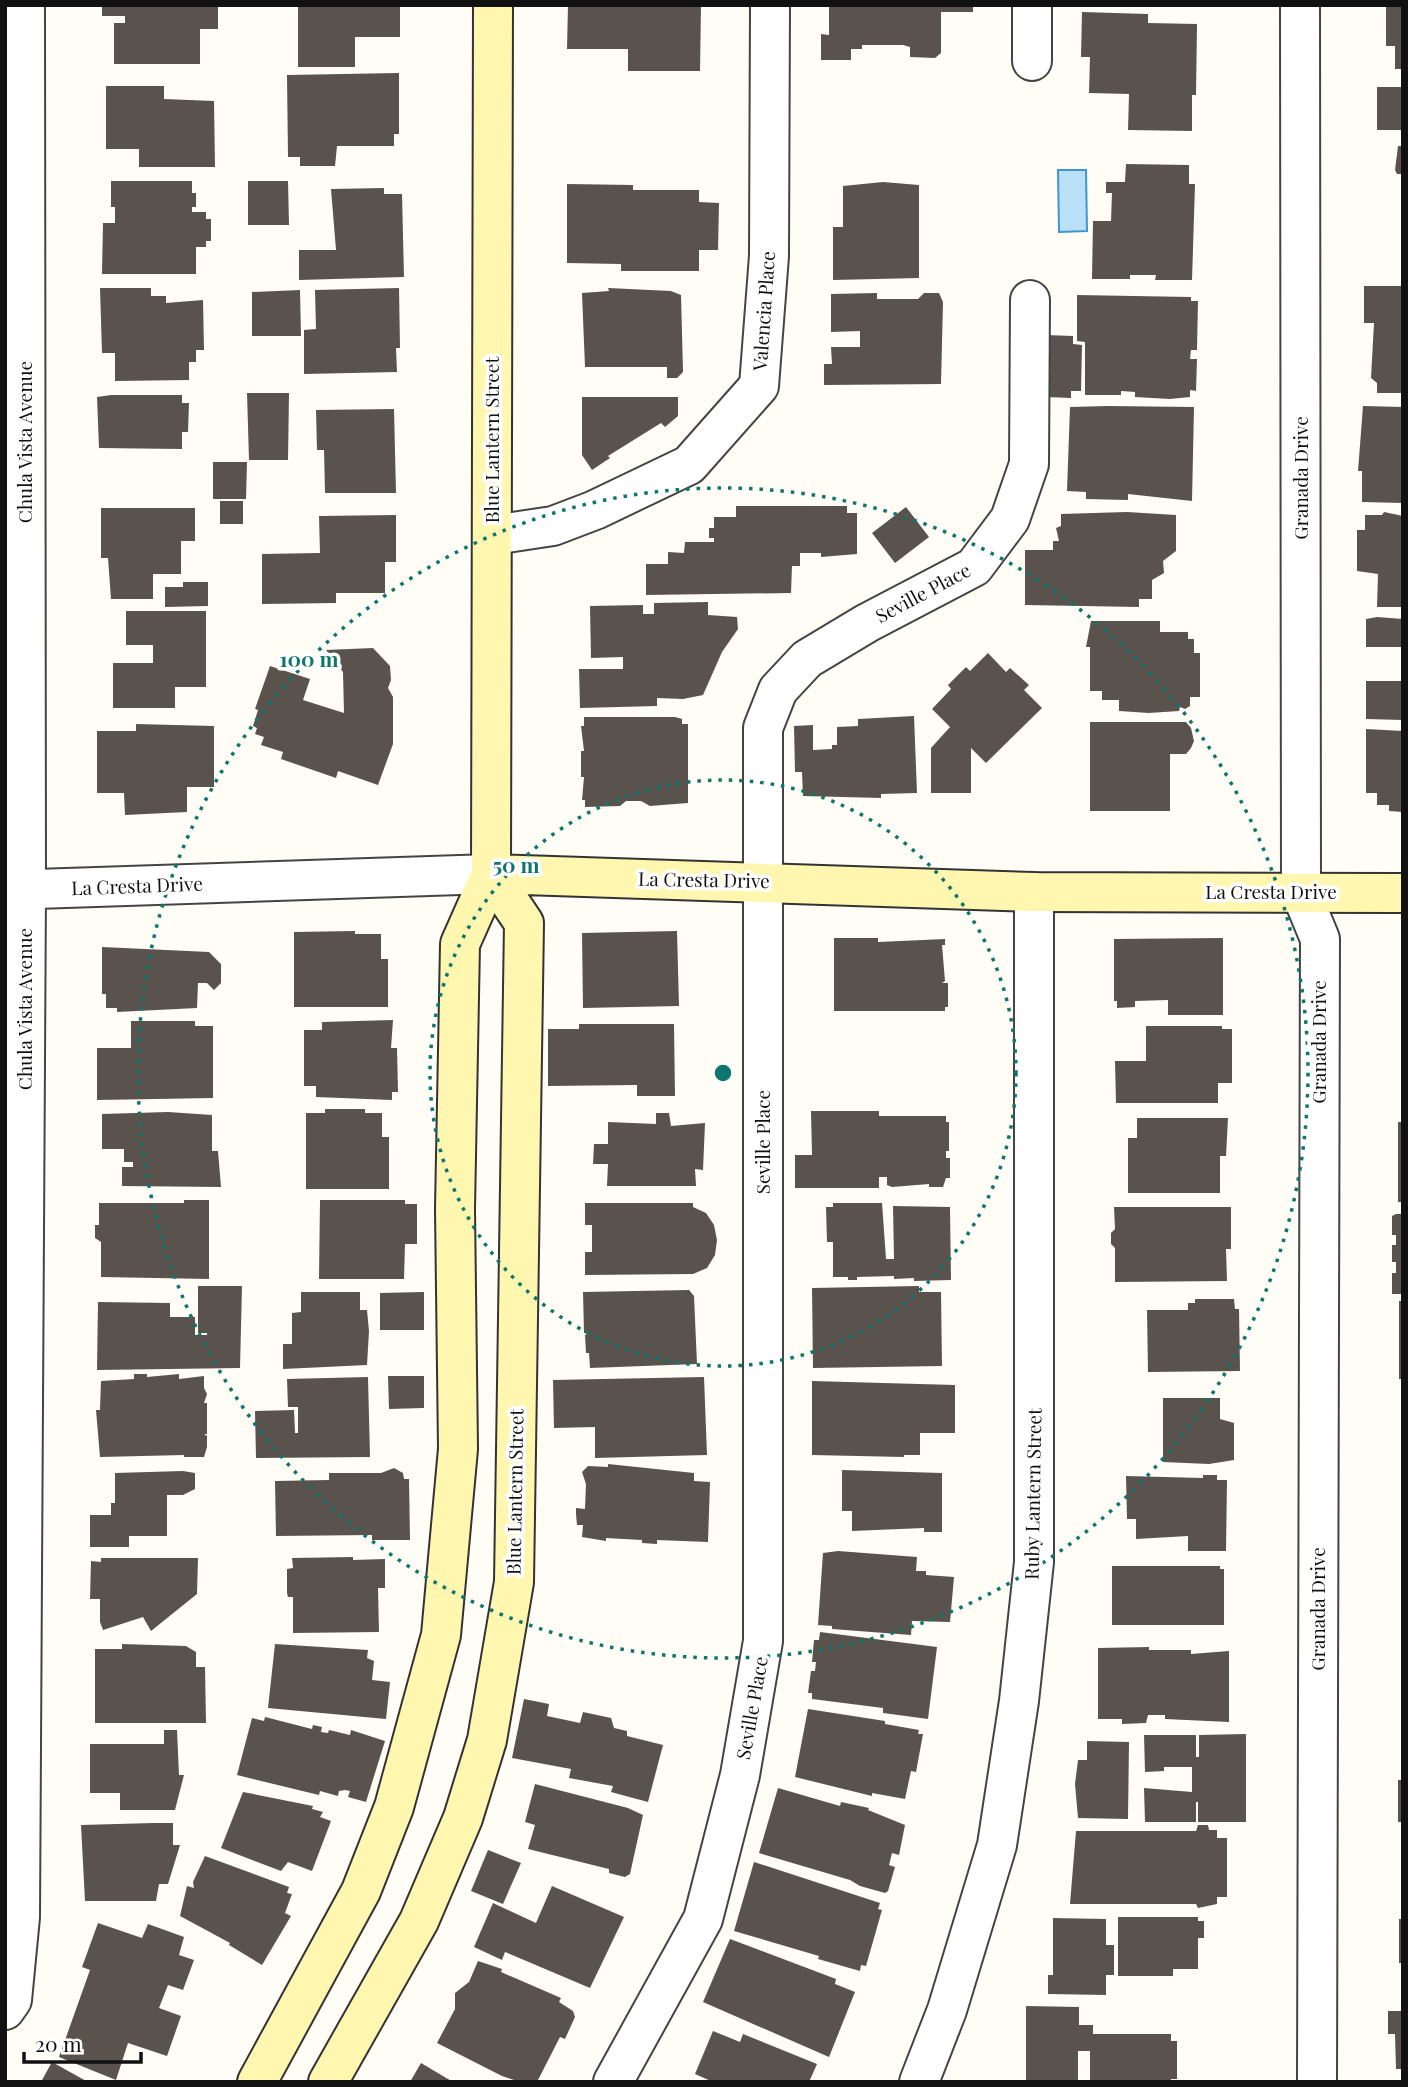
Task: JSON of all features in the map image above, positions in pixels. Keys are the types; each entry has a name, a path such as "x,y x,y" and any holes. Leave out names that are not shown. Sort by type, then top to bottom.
{"street":[{"name":"Chula Vista Avenue","path":"5,2010 12,2000 20,1917 15,890 25,5"},
{"name":"Blue Lantern Street","path":"257,2082 361,1891 394,1807 441,1635 458,1449 455,1209 460,944 491,874 493,5"},
{"name":"Valencia Place","path":"493,535 553,526 595,510 689,466 759,386 769,257 769,5"},
{"path":"1032,5 1032,61"},
{"name":"Granada Drive","path":"1300,5 1301,892 1320,939 1317,2082"},
{"name":"Seville Place","path":"613,2082 703,1919 740,1775 763,1641 763,728 778,690 807,659 867,623 974,567 1010,519 1029,464 1030,300"},
{"name":"La Cresta Drive","path":"15,890 491,874 1034,892 1403,892"},
{"name":"Blue Lantern Street","path":"328,2082 419,1921 463,1818 487,1740 514,1582 524,923 491,874"},
{"name":"Ruby Lantern Street","path":"919,2082 947,2010 997,1845 1019,1701 1034,1562 1034,892"}],"water":[{"path":"1058,170 1086,170 1087,231 1059,232"}],"building":[{"path":"102,5 218,5 218,29 200,29 200,64 114,64 114,23 125,23 125,16 102,16"},
{"path":"298,5 400,5 400,37 355,37 355,67 298,67"},
{"path":"568,5 701,5 700,71 628,71 628,49 567,49"},
{"path":"829,5 973,5 973,12 941,12 941,53 935,58 910,57 910,47 903,45 862,45 862,49 851,49 851,60 821,60 821,34 829,35"},
{"path":"1386,5 1403,5 1403,69 1395,69 1395,46 1386,46"},
{"path":"1082,12 1148,14 1148,23 1197,24 1196,95 1192,95 1192,131 1128,130 1129,94 1089,93 1090,57 1081,57"},
{"path":"399,73 399,134 394,134 394,146 337,146 335,166 300,166 300,157 288,157 287,75"},
{"path":"106,86 164,86 164,99 214,101 215,167 139,167 139,149 106,149"},
{"path":"1377,87 1403,87 1403,130 1377,130"},
{"path":"1398,146 1403,146 1403,174 1397,174 1395,170"},
{"path":"1126,164 1189,165 1189,184 1195,184 1192,280 1155,280 1156,275 1130,275 1130,279 1092,279 1093,221 1111,221 1112,193 1106,193 1106,182 1125,182"},
{"path":"111,181 192,181 192,193 196,193 196,207 192,207 192,212 206,212 206,219 211,219 211,241 206,241 206,247 196,247 196,274 102,274 103,223 115,223 115,207 111,207"},
{"path":"248,181 288,181 289,225 248,225"},
{"path":"883,182 919,185 919,278 833,280 833,227 843,227 843,186"},
{"path":"567,184 633,185 633,190 699,190 699,202 719,203 718,250 699,250 699,271 621,271 621,264 567,263"},
{"path":"384,188 384,194 402,194 404,277 299,280 299,250 336,250 331,189"},
{"path":"1364,286 1403,286 1403,393 1377,393 1377,383 1371,378 1374,323 1364,323"},
{"path":"100,288 151,288 151,296 166,296 166,303 203,300 204,350 196,350 196,362 189,362 189,380 115,381 115,353 102,353"},
{"path":"399,288 400,348 396,348 397,372 304,374 304,330 316,329 315,290"},
{"path":"608,288 671,291 681,295 683,372 677,378 667,378 667,367 585,367 582,293 609,291"},
{"path":"300,290 301,336 252,336 252,292"},
{"path":"877,293 877,299 918,299 924,293 939,293 943,302 941,384 824,385 824,364 832,364 831,347 860,347 860,331 831,332 831,294"},
{"path":"1077,295 1191,297 1191,301 1198,301 1197,350 1191,350 1190,359 1197,359 1196,391 1190,390 1190,397 1170,399 1135,397 1135,392 1121,391 1121,395 1085,395 1085,342 1077,341"},
{"path":"1046,335 1073,336 1073,344 1082,345 1081,391 1071,391 1071,398 1046,397"},
{"path":"247,393 289,393 288,460 249,460"},
{"path":"182,395 182,403 189,403 188,432 182,432 182,449 99,448 97,397"},
{"path":"582,397 678,397 678,416 665,427 661,423 608,456 610,458 592,470 582,455"},
{"path":"1363,406 1403,407 1403,503 1362,502 1362,471 1358,471"},
{"path":"1070,407 1194,407 1192,501 1128,494 1128,500 1086,499 1086,492 1067,491"},
{"path":"394,409 396,493 325,493 324,450 317,450 316,410"},
{"path":"213,462 247,462 246,499 213,499"},
{"path":"220,501 243,501 243,524 220,524"},
{"path":"736,506 847,506 847,513 857,513 857,554 821,557 821,553 800,553 800,566 792,566 791,593 646,595 646,564 668,564 668,552 684,553 685,542 714,542 714,538 709,538 709,528 714,528 714,517 736,517"},
{"path":"906,507 929,537 895,563 872,533"},
{"path":"101,508 195,508 195,541 181,541 181,574 153,574 153,599 111,599 108,558 101,558"},
{"path":"1127,512 1176,515 1176,551 1163,561 1164,573 1152,580 1152,599 1139,599 1139,607 1025,605 1025,550 1053,550 1053,541 1059,541 1056,528 1061,526 1061,514"},
{"path":"1384,512 1403,516 1403,607 1377,607 1378,574 1357,571 1357,530 1365,530 1365,515 1382,515"},
{"path":"396,515 396,562 385,562 385,593 336,593 336,603 262,604 262,554 320,553 319,516"},
{"path":"183,582 208,582 208,606 165,607 165,587 183,587"},
{"path":"708,602 708,615 737,617 738,629 722,652 703,695 683,699 657,698 657,706 580,708 579,669 623,669 623,657 591,658 590,606 643,605 643,614 654,614 654,603"},
{"path":"126,611 206,611 206,687 175,687 175,708 113,708 113,663 153,663 153,645 126,645"},
{"path":"1366,619 1403,619 1403,647 1366,647"},
{"path":"1091,621 1160,621 1160,632 1188,632 1188,639 1194,639 1194,653 1200,653 1200,697 1190,697 1190,706 1185,709 1180,707 1179,711 1149,713 1119,711 1119,700 1102,700 1102,691 1090,691 1090,647 1086,647"},
{"path":"373,648 390,666 391,680 388,688 393,697 393,744 378,785 338,771 336,778 281,759 283,752 261,745 264,737 255,734 257,728 253,726 258,710 255,709 270,666 310,679 303,700 344,713 343,672 326,650"},
{"path":"988,653 1006,672 1010,668 1029,685 1024,690 1042,708 986,763 971,748 971,793 931,793 931,748 950,727 932,709 951,689 948,685 966,667 970,671"},
{"path":"1366,681 1403,681 1403,720 1366,719"},
{"path":"914,716 917,793 881,794 881,798 803,796 802,772 795,772 794,726 813,725 813,750 832,749 832,745 837,745 837,727 858,726 858,719"},
{"path":"584,717 682,719 682,724 688,724 688,803 650,806 641,801 626,801 620,806 585,807 585,800 582,800 584,777 581,777 581,751 584,751 581,726 584,726"},
{"path":"1090,722 1186,722 1191,728 1194,741 1186,754 1170,754 1170,811 1090,811"},
{"path":"136,724 214,726 214,787 187,787 187,812 125,815 124,793 97,793 97,731 136,731"},
{"path":"1366,729 1403,731 1403,812 1389,811 1389,805 1377,805 1377,793 1366,793"},
{"path":"355,931 355,934 381,934 381,959 388,959 388,1007 294,1007 294,932"},
{"path":"677,931 679,1006 583,1008 582,933"},
{"path":"834,938 878,938 878,942 945,939 945,945 942,945 945,981 942,983 948,983 948,1007 945,1007 945,1011 834,1011"},
{"path":"1223,938 1223,1015 1168,1015 1168,1000 1135,1001 1135,1007 1117,1008 1117,1001 1114,1001 1114,939"},
{"path":"102,947 209,952 221,964 221,983 214,990 207,983 198,983 197,1008 117,1012 117,1008 106,1008 106,994 102,994"},
{"path":"393,1020 391,1048 397,1048 398,1092 392,1092 392,1100 316,1097 316,1086 304,1086 304,1030 322,1030 322,1022"},
{"path":"131,1021 195,1021 195,1026 213,1026 213,1098 97,1100 97,1048 131,1048"},
{"path":"579,1024 674,1024 675,1096 637,1096 637,1085 548,1086 548,1029 579,1029"},
{"path":"1146,1026 1222,1026 1222,1029 1232,1029 1232,1083 1218,1083 1218,1103 1116,1103 1115,1061 1146,1061"},
{"path":"325,1109 365,1109 365,1113 382,1113 382,1137 389,1137 389,1189 306,1189 306,1113 325,1113"},
{"path":"811,1111 879,1111 879,1116 946,1116 946,1122 949,1122 949,1151 946,1151 946,1158 950,1158 950,1178 946,1178 943,1187 929,1187 929,1184 892,1187 887,1185 887,1177 879,1177 879,1188 795,1188 795,1155 812,1155"},
{"path":"168,1112 212,1115 212,1151 218,1151 221,1187 122,1186 122,1167 133,1167 133,1162 124,1162 124,1149 102,1149 102,1114"},
{"path":"656,1113 669,1113 671,1126 705,1123 703,1170 695,1169 696,1186 607,1186 608,1164 593,1164 594,1144 608,1144 608,1122 656,1124"},
{"path":"1137,1118 1228,1118 1226,1156 1220,1156 1220,1193 1128,1193 1128,1138 1137,1138"},
{"path":"1398,1122 1403,1122 1403,1202 1398,1202"},
{"path":"184,1200 209,1200 209,1279 101,1277 101,1242 95,1238 95,1225 99,1225 99,1203 184,1203"},
{"path":"320,1200 405,1200 405,1204 417,1204 417,1244 405,1244 404,1279 319,1279"},
{"path":"585,1203 693,1203 693,1207 706,1213 714,1225 717,1240 715,1255 707,1268 693,1274 585,1275 585,1252 592,1252 592,1225 585,1225"},
{"path":"833,1203 882,1203 886,1259 894,1259 893,1206 950,1207 951,1280 914,1281 914,1278 894,1279 894,1276 857,1277 857,1280 848,1280 848,1277 833,1277 833,1242 827,1242 826,1207 833,1207"},
{"path":"1114,1207 1231,1207 1231,1249 1226,1249 1227,1281 1115,1282 1115,1248 1111,1244 1111,1233 1115,1229"},
{"path":"1403,1214 1403,1294 1392,1294 1392,1273 1396,1273 1396,1262 1392,1262 1392,1245 1396,1245 1396,1235 1392,1235 1392,1216"},
{"path":"198,1286 242,1286 240,1368 97,1370 98,1302 170,1303 170,1317 195,1317 195,1335 207,1335 198,1333"},
{"path":"919,1286 919,1292 941,1292 942,1366 813,1368 812,1288"},
{"path":"689,1290 694,1296 697,1364 590,1368 585,1335 589,1333 584,1333 583,1292"},
{"path":"301,1292 360,1292 360,1310 367,1310 367,1365 283,1369 283,1344 292,1344 292,1313 301,1312"},
{"path":"424,1292 424,1330 380,1330 380,1293"},
{"path":"1195,1299 1234,1299 1235,1309 1239,1309 1240,1371 1148,1372 1147,1310 1188,1310 1188,1303 1195,1303"},
{"path":"1399,1301 1403,1301 1403,1379 1399,1379"},
{"path":"134,1374 147,1374 147,1377 179,1374 179,1379 204,1376 207,1434 204,1434 207,1436 207,1447 204,1457 100,1457 96,1410 100,1410 101,1381 134,1379"},
{"path":"388,1376 424,1376 424,1408 389,1409"},
{"path":"368,1377 370,1457 256,1458 255,1411 294,1410 295,1433 298,1433 298,1407 288,1407 287,1379"},
{"path":"704,1377 707,1455 595,1458 595,1427 554,1428 553,1380"},
{"path":"812,1381 955,1385 955,1433 920,1433 920,1455 812,1455"},
{"path":"1163,1398 1220,1398 1220,1419 1234,1423 1234,1460 1209,1464 1163,1462"},
{"path":"608,1464 694,1473 694,1481 710,1482 708,1542 657,1540 657,1544 642,1543 642,1540 606,1538 606,1541 582,1537 583,1525 577,1525 576,1508 585,1509 586,1484 582,1472 588,1466 608,1467"},
{"path":"394,1468 403,1473 404,1479 409,1479 410,1540 372,1540 372,1535 276,1536 275,1481 329,1480 329,1473 381,1473"},
{"path":"842,1470 942,1473 942,1532 924,1532 924,1528 852,1531 852,1511 842,1511"},
{"path":"115,1473 195,1473 195,1489 183,1495 167,1495 167,1536 129,1536 129,1547 90,1547 90,1515 111,1515 111,1503 115,1503"},
{"path":"1203,1475 1217,1475 1217,1480 1227,1480 1226,1551 1188,1551 1188,1536 1136,1539 1136,1519 1127,1519 1126,1476 1203,1478"},
{"path":"838,1551 917,1557 916,1571 926,1571 926,1575 954,1577 950,1622 912,1621 911,1635 832,1629 832,1626 818,1625 823,1553"},
{"path":"353,1557 353,1560 385,1559 385,1588 378,1588 379,1632 293,1633 293,1597 288,1597 287,1593 287,1569 293,1568 292,1558"},
{"path":"101,1558 198,1558 197,1594 151,1631 143,1617 103,1630 100,1622 100,1599 90,1599 91,1561 101,1562"},
{"path":"1112,1566 1220,1566 1220,1569 1224,1569 1224,1625 1112,1625"},
{"path":"820,1632 937,1647 928,1719 883,1713 883,1708 812,1699 812,1693 808,1693 811,1671 815,1671 816,1662 812,1662 814,1640 819,1640"},
{"path":"122,1644 186,1646 196,1652 196,1667 205,1667 206,1723 95,1723 95,1649 122,1649"},
{"path":"275,1644 368,1650 367,1658 374,1661 372,1680 390,1682 386,1719 268,1708"},
{"path":"1149,1647 1149,1650 1191,1650 1191,1654 1229,1651 1229,1722 1165,1719 1165,1715 1148,1715 1146,1723 1122,1724 1122,1719 1098,1719 1098,1648"},
{"path":"524,1699 549,1704 547,1716 580,1723 583,1712 611,1718 614,1728 627,1731 627,1736 663,1745 648,1802 611,1792 613,1786 569,1778 571,1769 512,1758"},
{"path":"808,1709 885,1721 885,1724 919,1730 918,1734 923,1734 916,1772 911,1771 905,1799 872,1793 872,1796 795,1777"},
{"path":"265,1717 312,1729 313,1725 322,1727 321,1732 328,1733 329,1730 350,1735 351,1730 385,1741 366,1802 348,1797 350,1791 339,1791 338,1796 320,1791 319,1795 237,1775 252,1718 264,1721"},
{"path":"164,1730 177,1730 179,1775 184,1775 175,1810 120,1810 120,1793 90,1793 90,1744 164,1744"},
{"path":"1246,1734 1246,1822 1198,1822 1196,1802 1196,1822 1145,1822 1144,1788 1192,1792 1192,1767 1164,1767 1164,1771 1145,1772 1144,1735 1196,1735 1196,1757 1199,1757 1199,1735"},
{"path":"1087,1741 1129,1742 1128,1819 1078,1818 1075,1784 1078,1760 1087,1760"},
{"path":"1398,1780 1403,1780 1403,1822 1398,1822"},
{"path":"535,1784 628,1808 643,1815 630,1874 625,1877 609,1873 609,1869 528,1849 535,1825 525,1822"},
{"path":"778,1788 840,1806 841,1802 869,1808 868,1810 905,1825 899,1855 892,1853 889,1865 895,1867 888,1891 885,1893 860,1886 850,1880 759,1853"},
{"path":"243,1792 313,1806 312,1809 323,1812 320,1817 331,1821 312,1871 288,1862 281,1871 221,1848"},
{"path":"173,1823 173,1845 180,1845 168,1884 159,1884 156,1901 85,1901 81,1825"},
{"path":"1198,1825 1208,1825 1209,1830 1217,1830 1217,1838 1227,1838 1227,1897 1217,1897 1217,1904 1198,1908 1196,1904 1070,1904 1076,1831 1196,1831"},
{"path":"488,1850 521,1863 503,1904 471,1891"},
{"path":"205,1856 289,1887 287,1893 292,1894 285,1913 291,1916 262,1965 229,1945 230,1943 180,1916 187,1886 194,1888 193,1882"},
{"path":"754,1862 880,1903 878,1909 882,1910 866,1966 861,1965 860,1971 734,1931"},
{"path":"552,1886 624,1917 590,1988 505,1952 502,1960 474,1947 493,1903 536,1923"},
{"path":"1118,1917 1198,1917 1198,1921 1204,1921 1204,1938 1198,1938 1198,1969 1173,1969 1173,1976 1118,1976"},
{"path":"1053,1918 1106,1919 1106,1945 1114,1945 1114,1975 1106,1975 1106,1995 1048,1994 1048,1975 1053,1975"},
{"path":"1399,1919 1403,1919 1403,1963 1399,1963"},
{"path":"98,1923 142,1938 148,1924 184,1937 179,1955 194,1960 183,1990 168,1985 159,2008 181,2016 167,2056 128,2043 116,2080 59,2057 90,1970 82,1967"},
{"path":"730,1939 836,1979 835,1984 855,1992 829,2057 703,2002"},
{"path":"478,1961 502,1969 501,1972 561,1998 559,2002 573,2011 575,2017 565,2039 560,2037 538,2080 520,2082 502,2076 437,2043 455,2009 455,1993 469,1982"},
{"path":"1026,2006 1079,2007 1079,2025 1093,2025 1093,2034 1171,2034 1171,2041 1177,2041 1177,2079 1171,2079 1171,2082 1090,2082 1090,2051 1078,2051 1078,2082 1026,2082"},
{"path":"1388,2011 1403,2011 1403,2069 1396,2069 1395,2034 1388,2034"},
{"path":"713,2031 740,2042 743,2034 817,2064 809,2082 713,2082 695,2074"},
{"path":"52,2062 88,2082 42,2080"},
{"path":"421,2063 453,2082 410,2082"}]}
